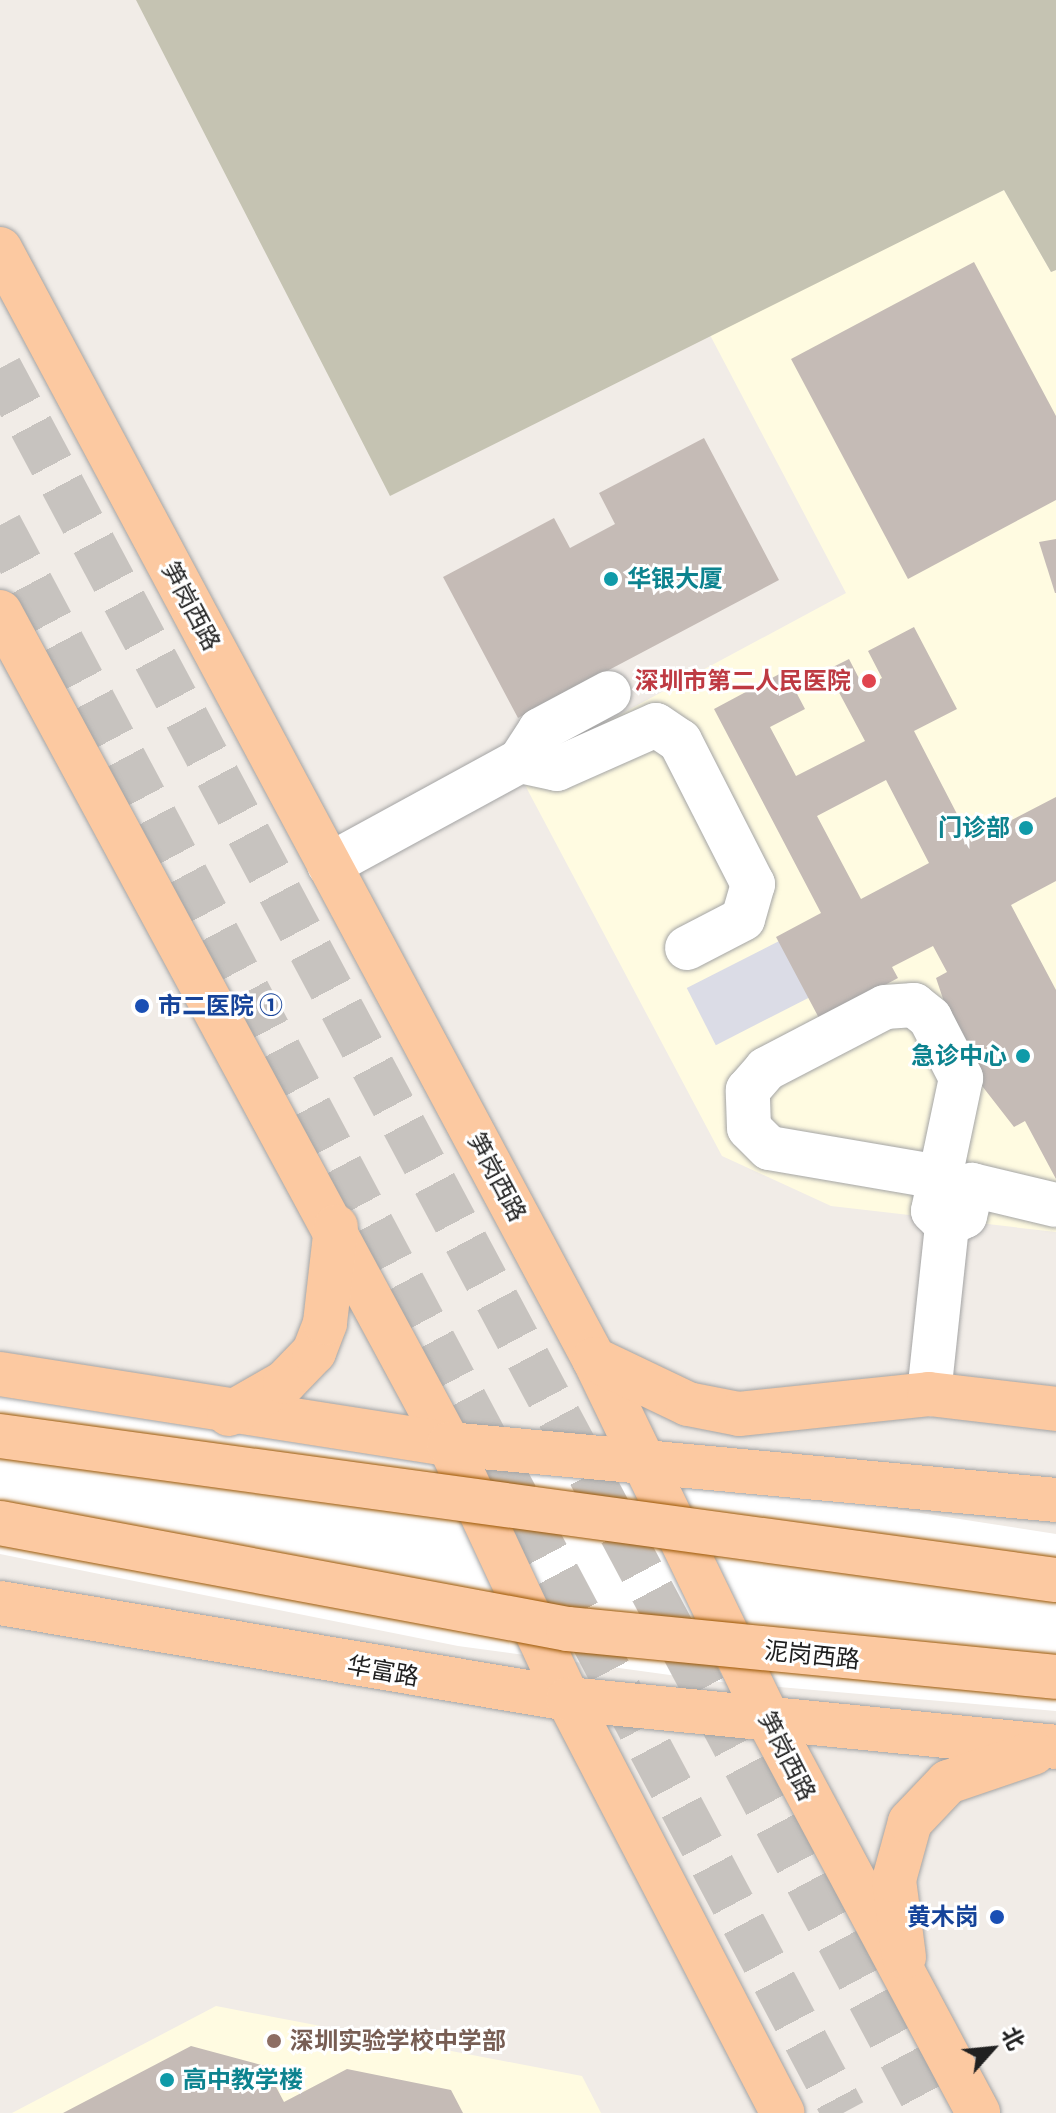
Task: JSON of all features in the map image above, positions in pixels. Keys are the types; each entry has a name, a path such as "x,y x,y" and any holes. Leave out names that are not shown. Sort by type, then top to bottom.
{"main road":[{"name":"笋岗西路","path":"0,249 594,1359 769,1721 978,2113"},
{"path":"0,612 336,1227 449,1444 568,1699 783,2113"},
{"path":"229,1414 285,1382 314,1352 325,1323 336,1227"},
{"path":"594,1359 688,1404 739,1414 929,1394 1056,1409"},
{"path":"0,1374 229,1414 449,1444 1056,1500"},
{"path":"0,1436 585,1513 1056,1580"},
{"name":"泥岗西路","path":"0,1523 568,1629 1056,1677"},
{"name":"华富路","path":"5,1607 568,1699 769,1721"},
{"path":"769,1721 1055,1747"},
{"path":"910,1989 894,1880 910,1822 948,1782 1055,1747"}],"lane":[{"path":"539,765 540,730 609,693"},
{"path":"329,865 539,765 643,726 677,737 755,895 743,919 687,948"},
{"path":"939,1177 773,1149 749,1128 748,1090 766,1069 891,1004 919,1007 961,1078 933,1211 947,1225"},
{"path":"947,1225 965,1216 972,1185 1056,1205"},
{"path":"929,1394 947,1225"}],"shaded area":[{"path":"136,0 1056,0 1056,270 1051,272 1004,190 390,496"},
{"name":"深圳市第二人民医院","path":"1004,190 1051,272 1056,270 1056,1232 831,1206 722,1156 517,770 846,593 710,335"},
{"path":"791,935 820,992 716,1045 687,988"},
{"name":"深圳实验学校中学部","path":"216,2006 582,2076 601,2113 12,2113"}],"pier":[{"path":"0,1396 831,1499 1056,1534 1056,1711 721,1682 458,1646 0,1554"}],"building":[{"path":"974,262 1056,416 1056,500 908,579 791,359"},
{"name":"华银大厦","path":"704,438 779,580 518,718 443,577 554,518 570,548 615,524 599,493"},
{"path":"1056,539 1056,593 1055,593 1039,542"},
{"name":"门诊部","path":"914,627 957,709 914,731 971,841 1056,797 1056,881 1011,905 1056,990 1056,1179 1025,1121 1014,1127 965,1064 936,978 947,972 933,946 892,967 898,978 820,1020 776,937 821,913 714,709 785,671 805,709 770,727 796,776 865,741 827,670 849,659 864,688 882,678 868,651","holes":["886,780 929,863 861,899 817,816"]},
{"path":"191,2046 265,2066 284,2102 347,2069 451,2090 463,2113 63,2113"}],"tunnel":[{"path":"0,368 930,2113"},
{"path":"0,525 844,2113"}],"place":[{"name":"华银大厦","path":"611,579"},
{"name":"深圳市第二人民医院","path":"869,681"},
{"name":"门诊部","path":"1026,828"},
{"name":"市二医院 ①","path":"142,1006"},
{"name":"急诊中心","path":"1023,1056"},
{"name":"黄木岗","path":"997,1917"},
{"name":"深圳实验学校中学部","path":"274,2041"},
{"name":"高中教学楼","path":"167,2080"}]}
